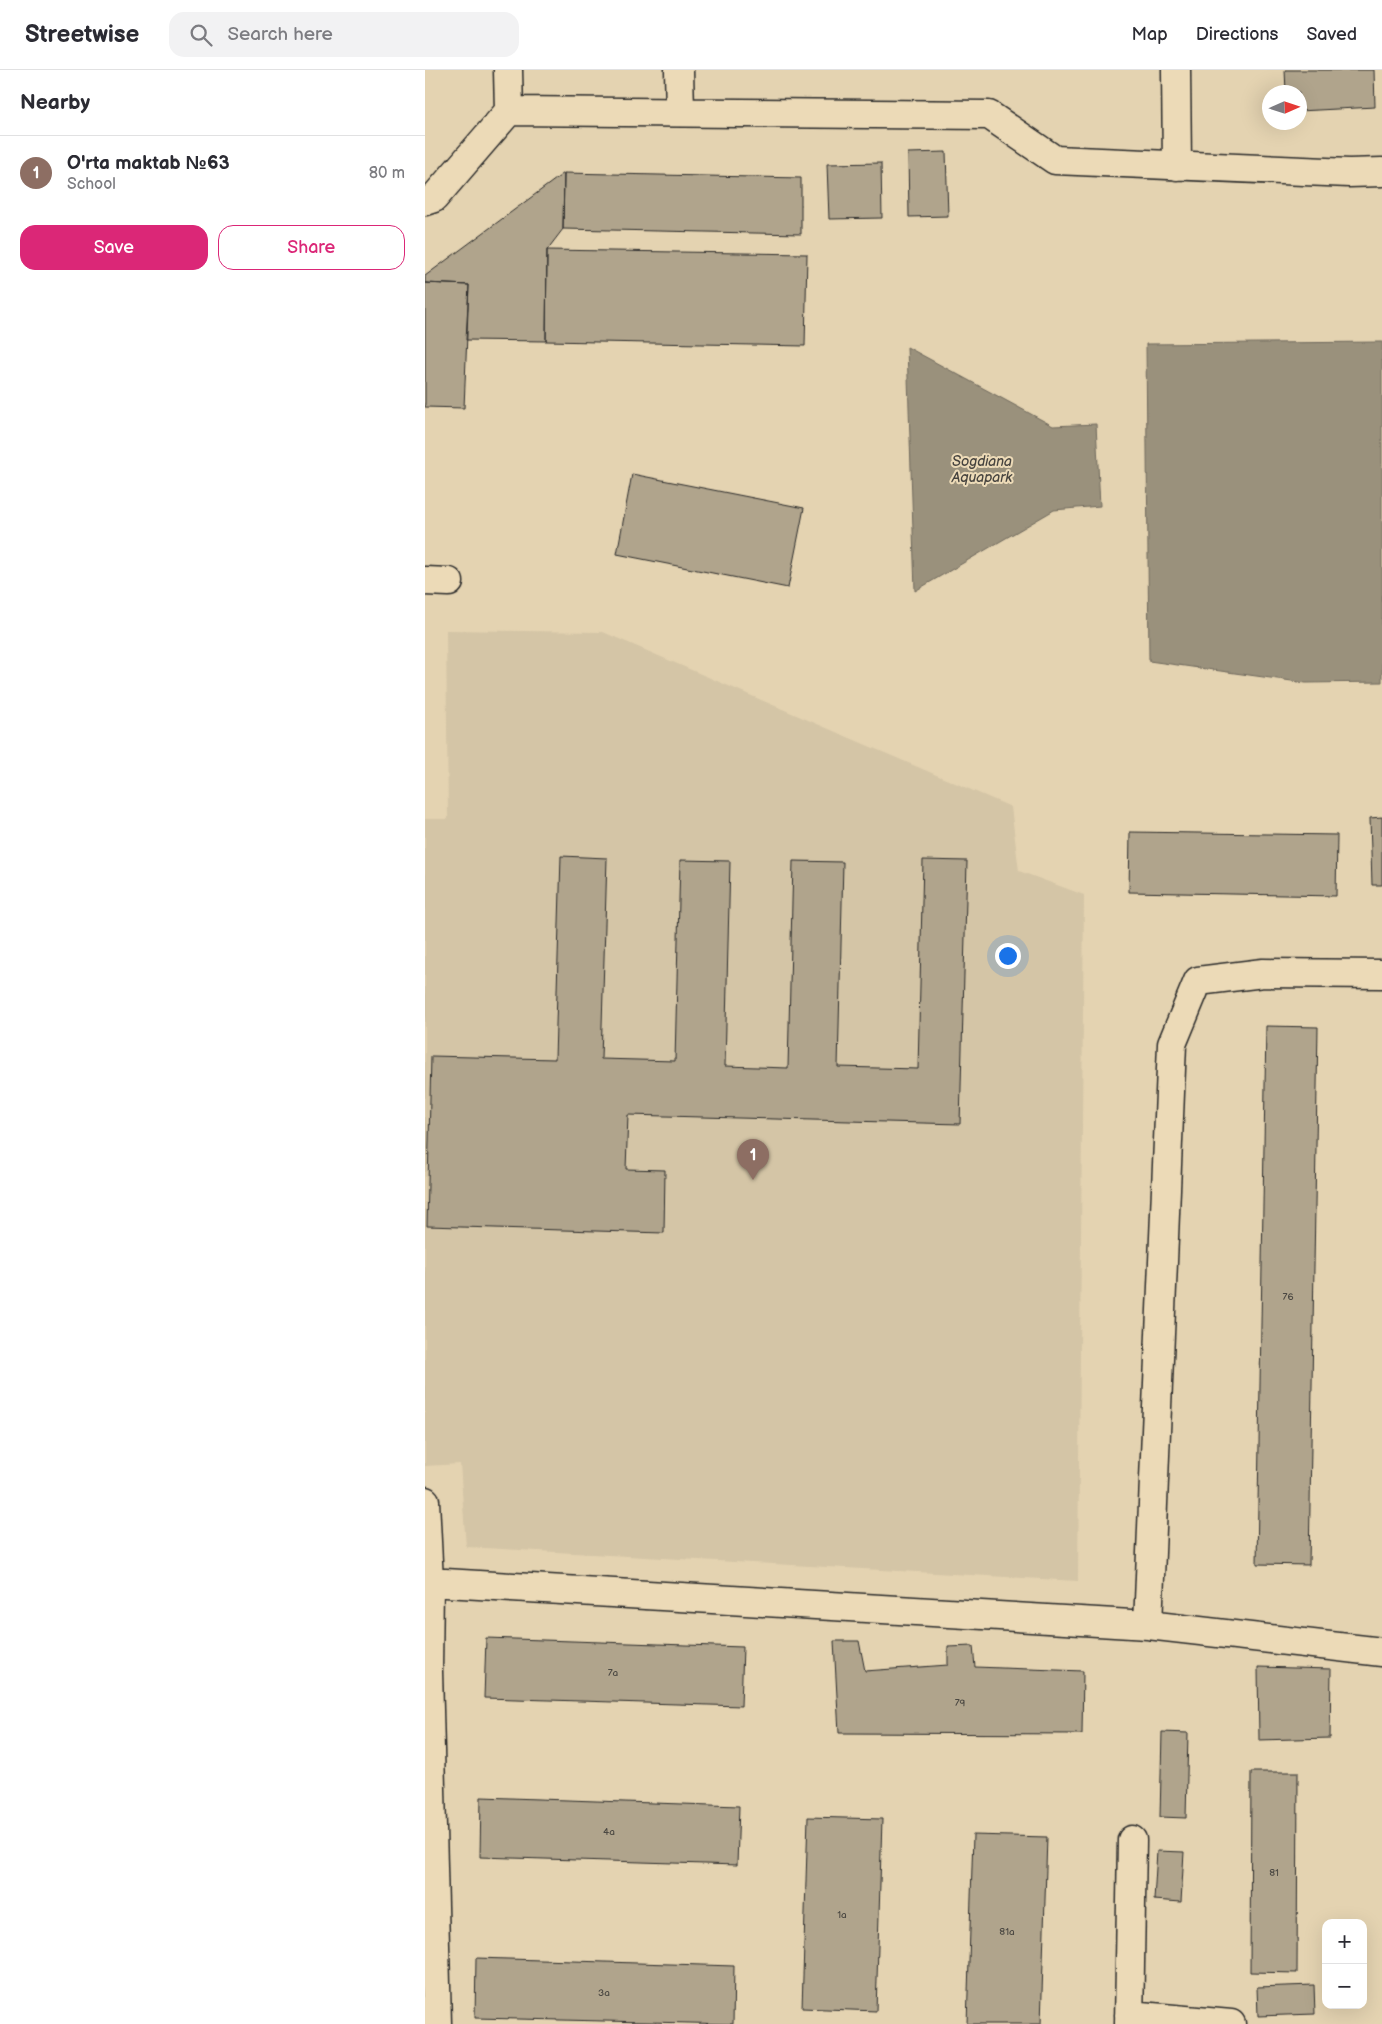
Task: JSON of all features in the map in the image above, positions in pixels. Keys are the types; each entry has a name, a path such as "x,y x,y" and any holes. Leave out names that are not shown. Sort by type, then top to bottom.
{"street":[{"path":"425,201 435,198 509,111 508,70"},
{"path":"679,70 680,112"},
{"path":"1176,70 1177,166"},
{"path":"509,111 989,115 1055,160 1349,173 1382,172"},
{"path":"1148,1625 1172,1044 1197,981 1263,973 1382,974"},
{"path":"425,1501 429,1582 427,1671 437,2024"},
{"path":"429,1582 1148,1625 1382,1652"},
{"path":"1132,1840 1129,2019 1231,2024"}],"shaded area":[{"path":"446,630 603,632 1011,807 1019,871 1084,895 1078,1581 466,1547 460,1464 425,1466 425,819 448,819"}],"water":[{"path":"1382,342 1382,682 1306,683 1149,661 1146,344"},
{"name":"Sogdiana Aquapark","path":"907,347 1053,426 1096,424 1100,506 1054,510 915,591"}],"building":[{"path":"1285,70 1374,70 1375,107 1307,111 1307,85 1286,85"},
{"path":"946,152 948,216 909,217 908,153"},
{"path":"881,163 882,218 829,219 827,164"},
{"path":"564,173 801,178 801,234 563,229"},
{"path":"564,173 563,229 547,250 546,341 466,340 469,285 425,283 425,276"},
{"path":"547,250 807,254 805,346 546,341"},
{"path":"425,283 469,285 464,408 425,407"},
{"path":"632,474 804,508 788,588 617,554"},
{"path":"1382,817 1382,885 1372,885 1370,818"},
{"path":"1130,832 1337,835 1336,896 1129,892"},
{"path":"561,856 607,858 601,1059 675,1061 680,860 730,861 725,1066 788,1068 793,861 843,862 838,1067 918,1069 923,860 967,861 960,1124 628,1115 626,1169 665,1170 664,1233 427,1226 431,1056 555,1059"},
{"path":"1266,1026 1318,1027 1309,1565 1257,1564"},
{"path":"486,1638 743,1647 741,1706 484,1698"},
{"path":"834,1641 859,1641 865,1671 948,1665 948,1647 973,1646 975,1667 1083,1671 1082,1734 839,1733"},
{"path":"1258,1667 1331,1669 1330,1738 1259,1740"},
{"path":"1162,1732 1188,1733 1186,1818 1160,1817"},
{"path":"1251,1772 1298,1772 1297,1973 1250,1972"},
{"path":"481,1797 739,1806 737,1865 480,1857"},
{"path":"808,1817 882,1819 876,2011 802,2008"},
{"path":"973,1835 1047,1837 1041,2024 967,2024"},
{"path":"1157,1851 1184,1852 1181,1902 1154,1900"},
{"path":"476,1958 734,1966 733,2024 475,2018"},
{"path":"1314,1985 1315,2014 1258,2016 1257,1987"}],"place":[{"name":"O'rta maktab №63","path":"753,1180"}]}
